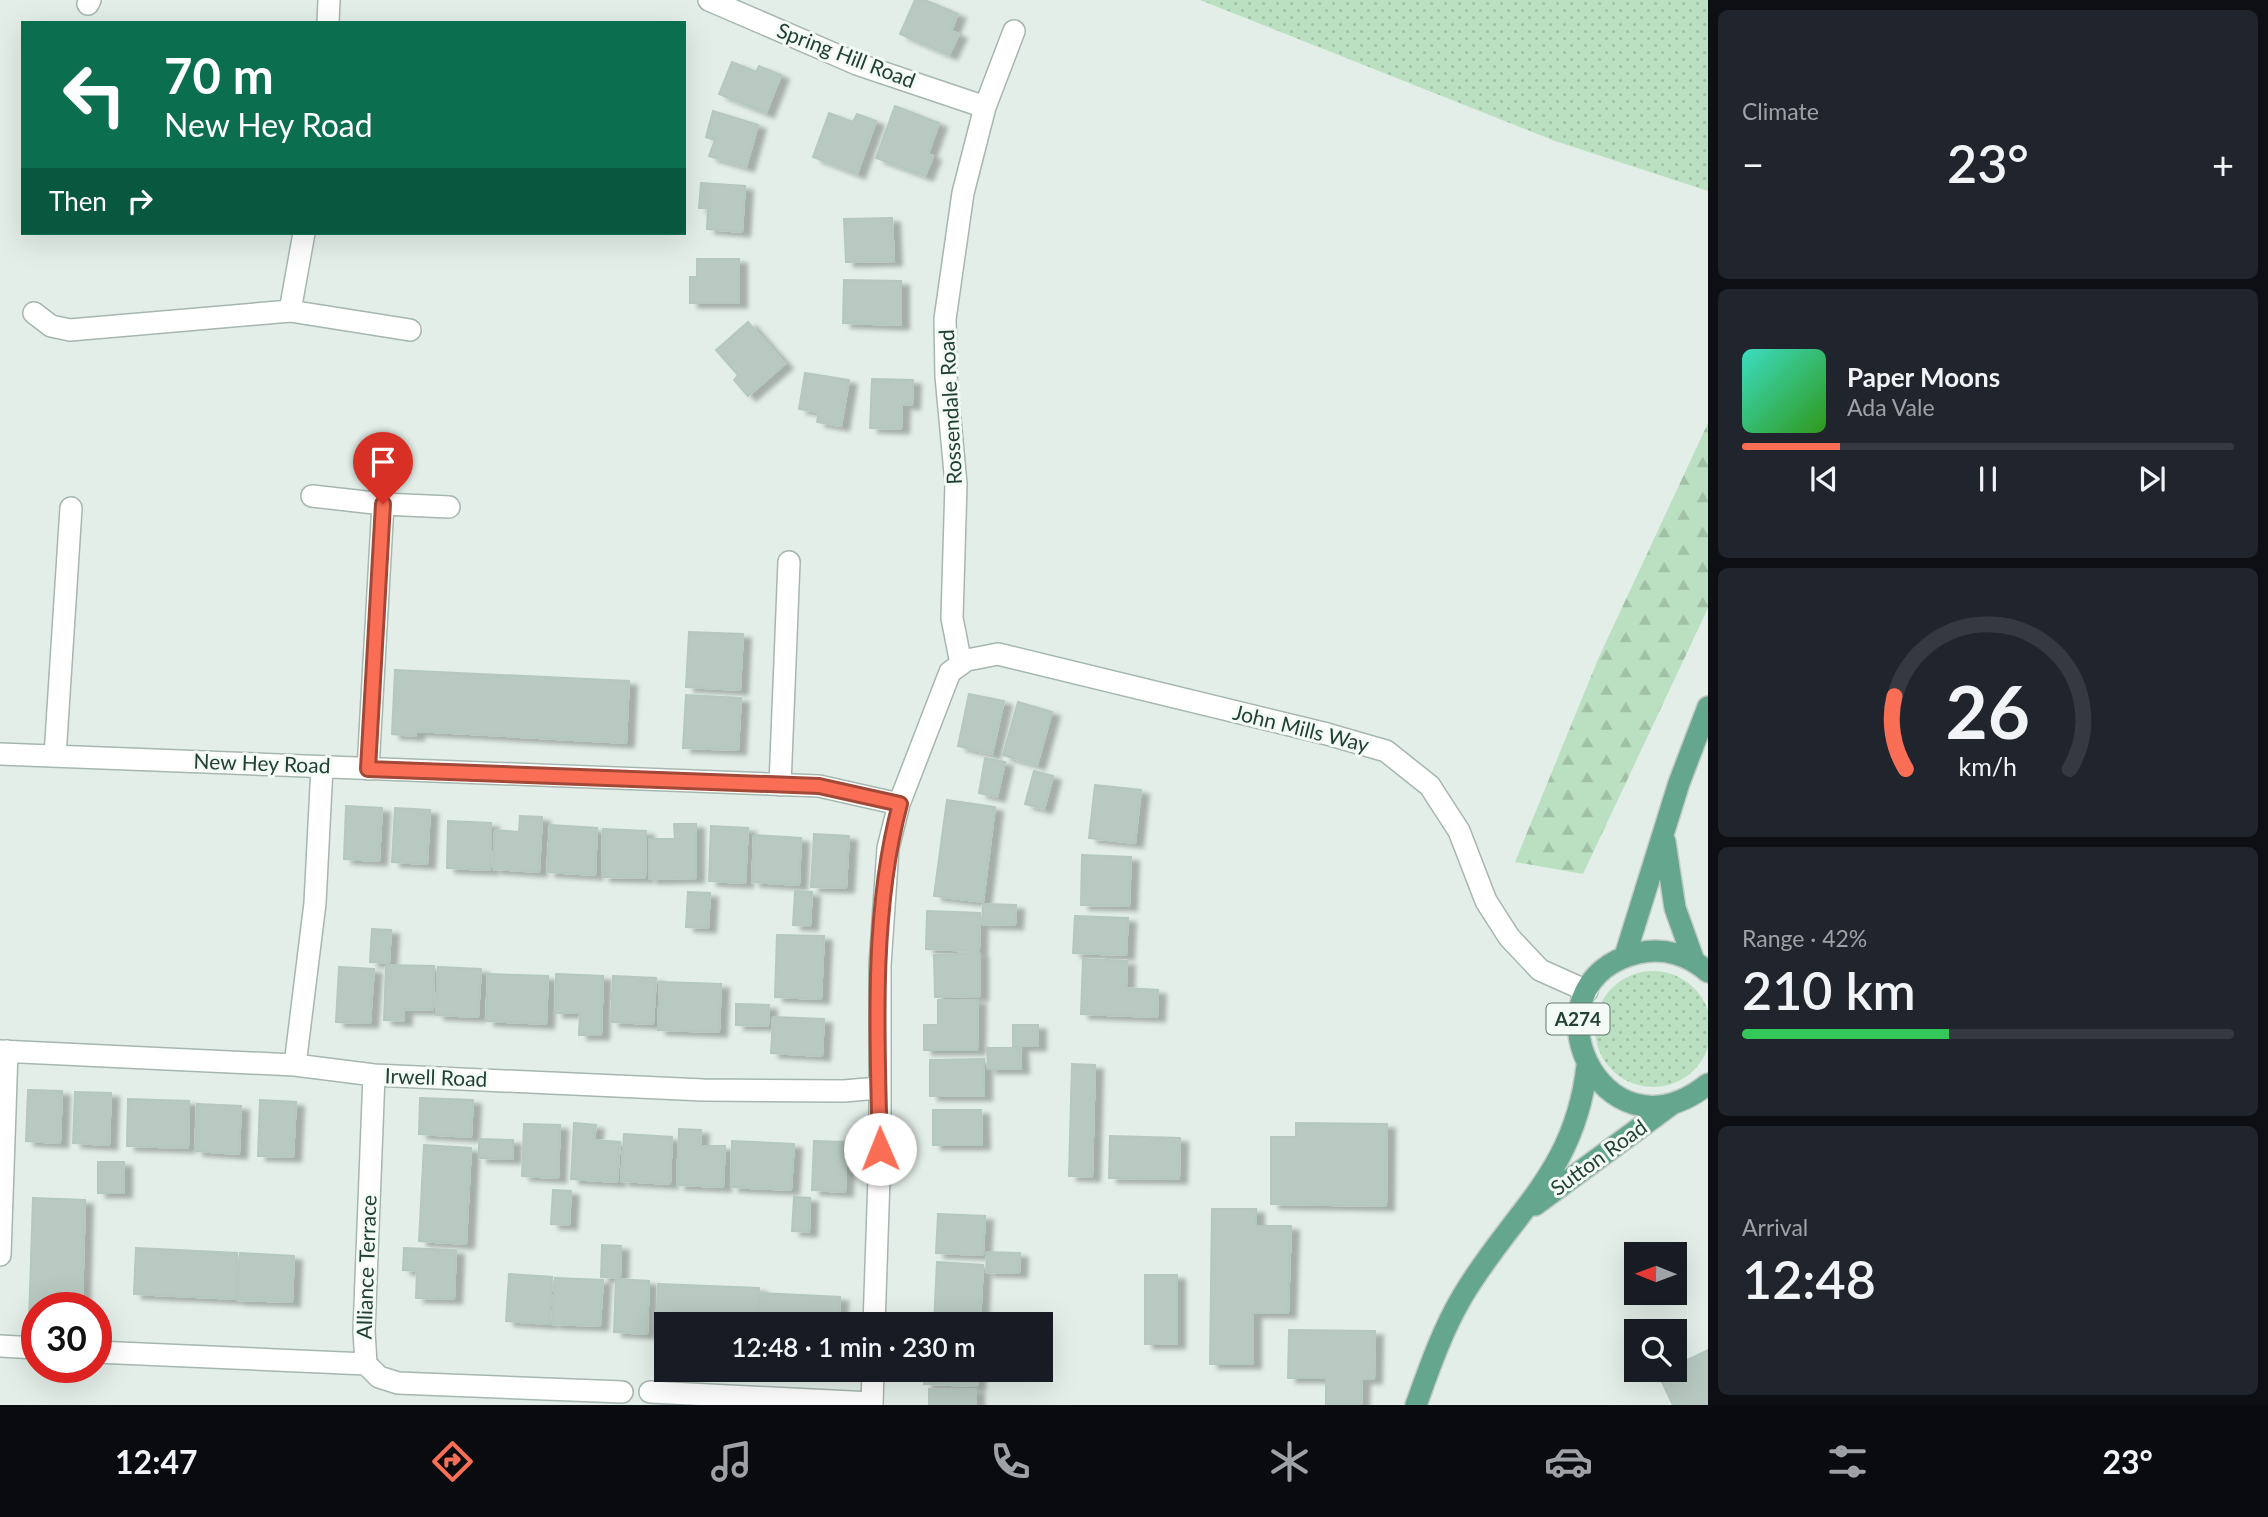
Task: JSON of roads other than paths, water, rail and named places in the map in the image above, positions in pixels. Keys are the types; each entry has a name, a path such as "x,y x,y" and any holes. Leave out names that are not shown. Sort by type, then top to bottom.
{"main road":[{"path":"1625,956 1679,783 1708,707"},
{"path":"1664,836 1673,902 1682,934 1701,967"},
{"path":"1625,956 1648,951 1672,953 1701,967"},
{"name":"Sutton Road","path":"1625,956 1603,970 1587,991 1578,1015 1578,1042 1587,1066 1602,1086 1623,1100 1647,1106 1672,1104"},
{"name":"Sutton Road","path":"1416,1405 1438,1346 1461,1299 1484,1262 1525,1212 1562,1155 1584,1095 1587,1066"},
{"name":"Sutton Road","path":"1525,1212 1672,1104 1693,1096 1708,1084"}],"street":[{"path":"328,21 329,0"},
{"name":"Spring Hill Road","path":"709,0 857,64 985,107"},
{"name":"Rossendale Road","path":"964,662 952,618 956,484 946,376 945,320 963,193 985,107 1014,31"},
{"path":"290,311 304,235"},
{"path":"34,313 51,326 70,331 290,311 410,330"},
{"path":"312,496 383,504 449,507"},
{"path":"368,769 383,504"},
{"path":"55,756 71,508"},
{"path":"780,785 789,562"},
{"name":"John Mills Way","path":"964,662 998,654 1327,734 1386,751 1435,794 1459,831 1486,901 1509,937 1540,970 1587,991"},
{"path":"874,1312 880,1149 880,965 888,848 900,804 950,672 964,662"},
{"name":"New Hey Road","path":"0,754 819,786 900,804"},
{"path":"295,1065 315,903 322,767"},
{"path":"0,1255 4,1051"},
{"name":"Irwell Road","path":"4,1051 295,1065 374,1075 704,1090 844,1091 878,1088"},
{"name":"Alliance Terrace","path":"374,1075 364,1331 366,1364 379,1377 398,1383 622,1392"},
{"path":"0,1346 21,1347"},
{"path":"112,1353 366,1364"},
{"path":"650,1392 872,1404 873,1382"}]}
